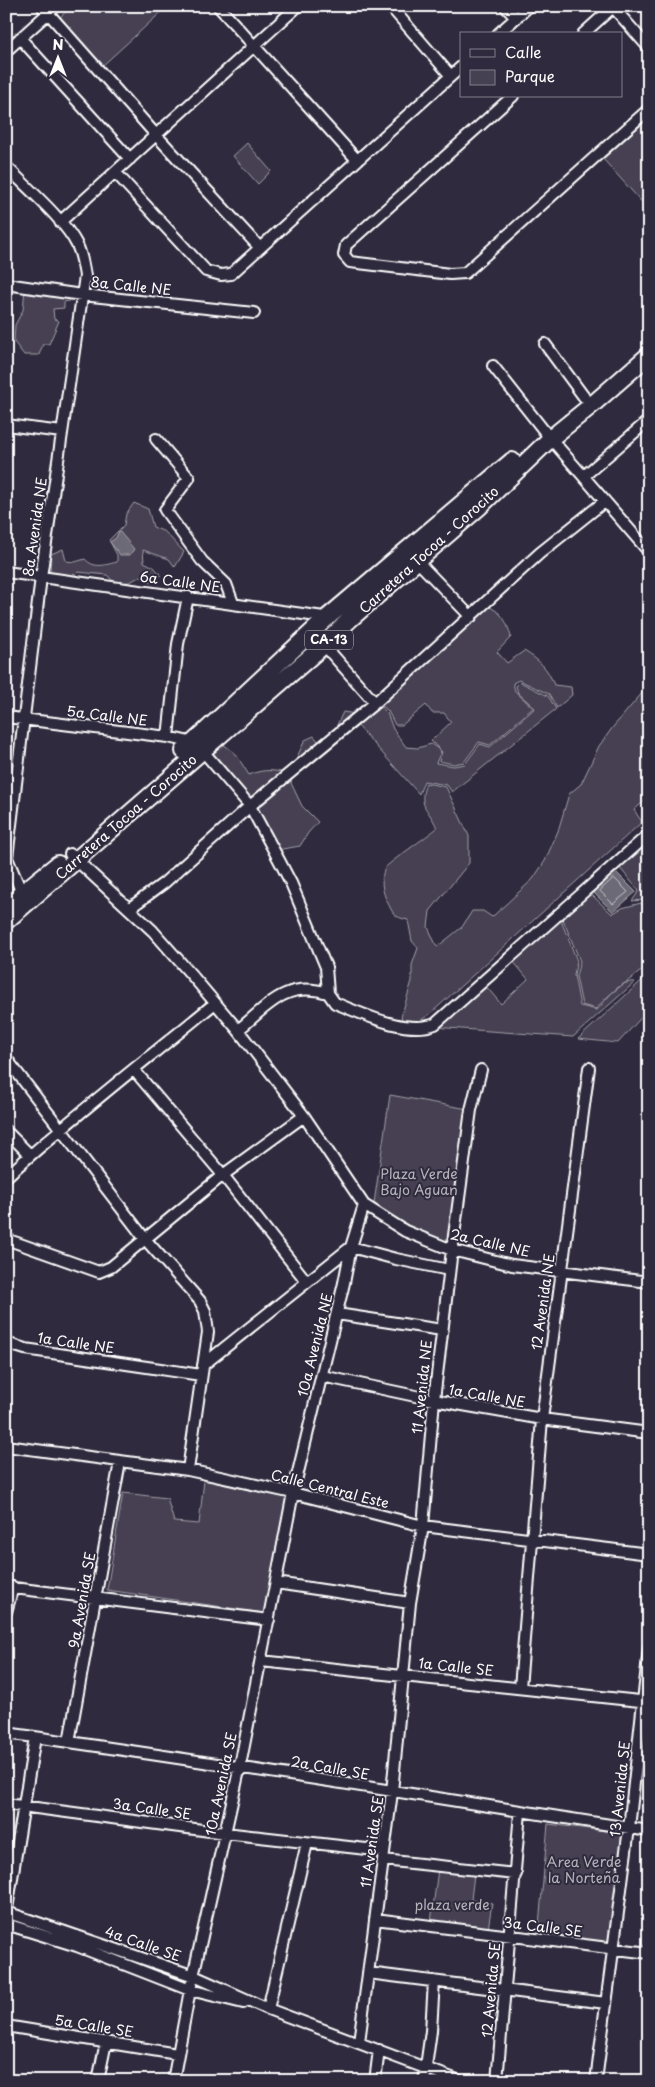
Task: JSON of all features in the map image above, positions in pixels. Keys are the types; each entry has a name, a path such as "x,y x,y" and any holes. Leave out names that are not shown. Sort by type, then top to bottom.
{"main road":[{"name":"Carretera Tocoa - Corocito","path":"198,746 324,645 349,620 418,562 478,508 584,397 649,344"},
{"name":"Carretera Tocoa - Corocito","path":"6,921 24,898 74,858 198,746 328,617 548,435 593,404 649,355"},
{"name":"Carretera Tocoa - Corocito","path":"6,906 24,898"}],"street":[{"path":"6,50 20,38 45,10 56,6"},
{"path":"218,6 357,160"},
{"path":"6,166 60,222 298,6"},
{"path":"390,6 452,76"},
{"path":"505,6 516,18"},
{"path":"500,32 529,6"},
{"path":"585,32 613,7 649,48"},
{"path":"45,10 260,248"},
{"path":"20,38 130,159"},
{"path":"115,172 206,271 221,275 232,274 460,68"},
{"path":"511,98 346,245 344,254 350,262 450,274 465,272 649,108"},
{"name":"8a Avenida NE","path":"6,858 41,577 85,276 77,244 60,222"},
{"name":"8a Calle NE","path":"6,284 82,295 254,313"},
{"path":"544,344 584,397"},
{"path":"493,366 548,435 649,552"},
{"path":"584,476 649,420"},
{"path":"6,425 62,432"},
{"path":"156,439 189,478 175,494 165,510 202,561 226,584 233,603"},
{"path":"130,908 164,883 250,806 375,703 472,617 540,553 604,501"},
{"path":"418,562 472,617"},
{"name":"6a Calle NE","path":"6,572 349,620"},
{"path":"168,737 178,644 188,597"},
{"path":"324,645 375,703"},
{"name":"5a Calle NE","path":"6,717 168,737 198,746"},
{"path":"198,746 250,806 291,883 326,967 328,993 335,1003 396,1024 416,1028 435,1024 649,834"},
{"path":"6,858 24,898"},
{"path":"74,858 130,908 176,957 238,1030 304,1116 364,1205"},
{"path":"238,1030 280,995 301,988 315,989 328,993"},
{"path":"6,1177 61,1128 214,1003"},
{"path":"6,1058 146,1239 200,1301 205,1312 208,1332 188,1470"},
{"name":"12 Avenida NE","path":"533,1540 542,1419 589,1068"},
{"path":"134,1070 223,1175 308,1282"},
{"name":"11 Avenida NE","path":"423,1526 434,1400 449,1270 471,1110 481,1070"},
{"path":"6,1239 99,1272 111,1267 223,1175 304,1116"},
{"path":"6,1131 30,1155"},
{"name":"2a Calle NE","path":"364,1205 405,1231 452,1250 512,1265 649,1282"},
{"name":"10a Avenida NE","path":"294,1493 351,1247 364,1205"},
{"path":"202,1370 351,1247 449,1270"},
{"path":"337,1314 442,1330"},
{"name":"1a Calle NE","path":"6,1343 25,1350 202,1370"},
{"name":"1a Calle NE","path":"322,1376 434,1400 542,1419 649,1433"},
{"name":"Calle Central Este","path":"6,1446 188,1470 294,1493 423,1526 649,1554"},
{"name":"9a Avenida SE","path":"69,1742 97,1598 120,1462"},
{"name":"10a Avenida SE","path":"173,2081 190,1990 240,1766 294,1493"},
{"name":"11 Avenida SE","path":"359,2042 392,1792 410,1603 423,1526"},
{"path":"520,1688 533,1540"},
{"path":"276,1583 410,1603"},
{"path":"6,1612 9,1587 269,1620"},
{"name":"13 Avenida SE","path":"596,2081 646,1701 649,1648"},
{"name":"1a Calle SE","path":"261,1661 646,1701"},
{"name":"2a Calle SE","path":"6,1733 240,1766 392,1792 649,1830"},
{"path":"6,1913 35,1737"},
{"name":"3a Calle SE","path":"6,1804 307,1842 516,1874"},
{"name":"12 Avenida SE","path":"497,2081 520,1812"},
{"path":"268,2009 307,1842"},
{"name":"4a Calle SE","path":"6,1913 194,1976 268,2009 460,2081"},
{"name":"3a Calle SE","path":"375,1919 649,1954"},
{"name":"4a Calle SE","path":"6,1924 77,1946 190,1990 268,2009"},
{"path":"368,1973 606,2003"},
{"path":"424,2081 431,2031 434,1981"},
{"name":"5a Calle SE","path":"6,2026 177,2054"},
{"path":"98,2081 106,2042"},
{"path":"375,2081 379,2050"}],"green space":[{"path":"72,6 168,6 102,66 60,17"},
{"path":"649,118 649,210 603,159"},
{"path":"247,143 271,171 258,184 233,156"},
{"path":"25,288 68,294 69,301 64,302 64,308 53,309 54,319 59,321 49,344 43,344 39,355 24,355 14,342 15,325 23,310"},
{"path":"134,503 148,509 153,527 165,532 184,552 175,567 169,559 143,550 144,562 154,567 161,575 151,582 141,576 130,582 115,583 107,575 78,572 74,576 50,574 51,554 63,549 66,561 75,562 85,559 96,565 117,562 117,555 109,540 124,525 126,514"},
{"path":"488,606 501,615 506,622 511,637 497,652 507,663 524,651 542,665 554,685 571,687 572,695 557,708 549,694 519,680 513,683 515,691 533,708 490,745 479,742 464,762 454,764 439,761 442,752 431,741 451,722 444,713 432,713 426,705 402,725 395,725 388,711 379,703"},
{"path":"520,682 548,696 556,709 452,792 447,785 424,781 419,794 358,726 307,768 297,757 305,740 314,736 322,746 338,734 336,727 343,712 356,714 378,704 387,713 393,729 406,747 418,748 431,744 441,751 436,763 454,766 465,764 480,744 490,747 535,708 518,693 516,686"},
{"path":"649,685 649,797 634,810 642,822 430,1014 417,1023 403,1020 401,1017 412,981 412,965 418,948 412,941 408,920 400,918 393,912 385,897 382,876 388,865 437,828 423,803 426,783 446,787 469,836 469,863 430,911 428,927 437,947 462,927 472,911 483,911 492,917 533,879 545,861 558,831 569,794 581,784 599,746"},
{"path":"219,741 235,753 249,775 260,771 271,771 293,776 291,783 302,806 318,822 300,846 277,850 207,749"},
{"path":"649,840 649,905 643,900 632,901 639,891 619,867"},
{"path":"585,895 592,895 612,914 622,908 641,903 649,911 649,964 596,1009 582,1005 576,976 580,961 562,917"},
{"path":"560,918 577,961 574,975 580,1006 597,1010 619,987 629,982 635,982 573,1037 434,1027 485,985 501,1004 528,979 512,960"},
{"path":"649,974 649,1009 618,1043 578,1039"},
{"name":"Plaza Verde Bajo Aguan","path":"390,1095 468,1109 453,1246 389,1216 374,1203"},
{"path":"204,1480 288,1498 264,1613 107,1590 123,1493 167,1498 174,1522 199,1524"},
{"name":"Area Verde la Norteña","path":"548,1824 630,1834 616,1948 538,1936"},
{"name":"plaza verde","path":"438,1869 474,1874 471,1900 492,1903 488,1929 431,1922"}],"water":[{"path":"119,531 134,549 130,555 120,555 110,542 116,538"},
{"path":"614,870 636,892 613,912 592,891"}]}
